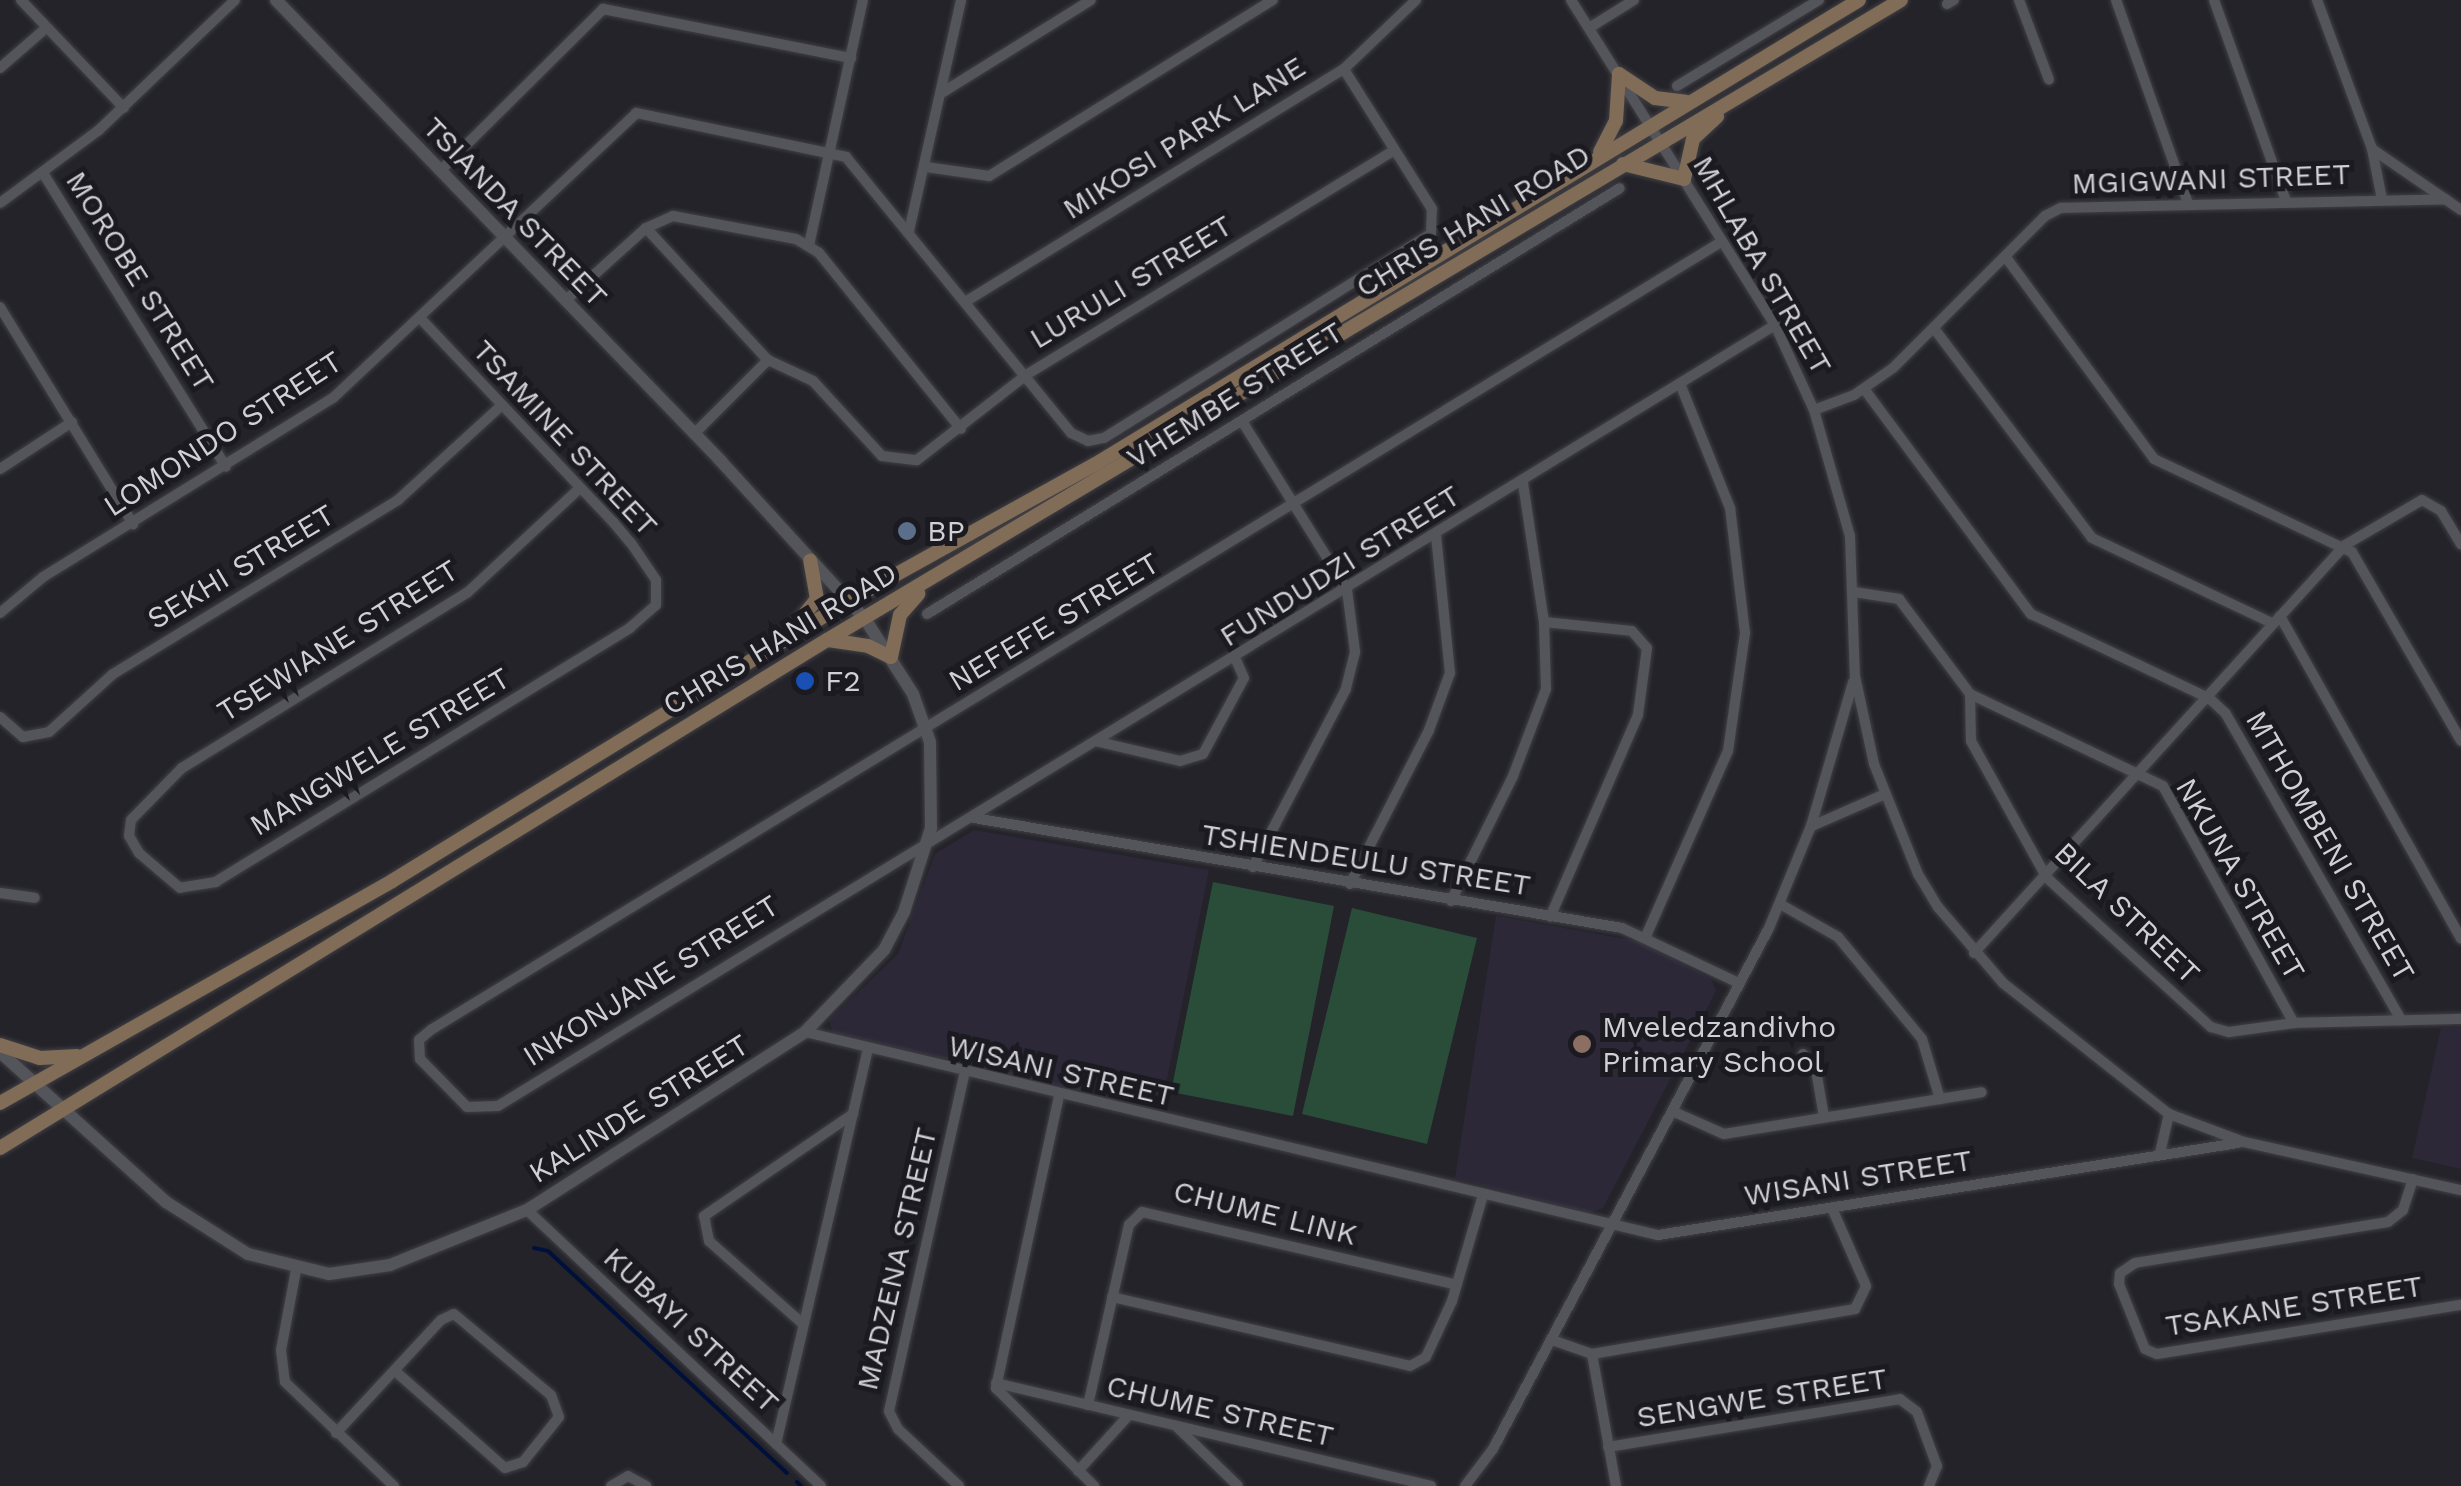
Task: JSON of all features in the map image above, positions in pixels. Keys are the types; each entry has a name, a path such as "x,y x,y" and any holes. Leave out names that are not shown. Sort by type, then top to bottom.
{"main road":[{"name":"CHRIS HANI ROAD","path":"0,1103 392,880 850,600 1094,465 1650,122 1859,0"},
{"name":"CHRIS HANI ROAD","path":"0,1148 827,640 1901,0"},
{"path":"1600,153 1616,121 1620,74 1655,98 1686,102"},
{"path":"1622,164 1684,180 1693,138 1760,83"},
{"path":"773,648 817,599 814,564"},
{"path":"827,640 868,646 892,657 900,615 940,576"},
{"path":"0,1048 52,1059 94,1052"}],"street":[{"path":"21,0 124,108"},
{"path":"0,202 124,108 235,0"},
{"name":"TSIANDA STREET","path":"276,0 850,600"},
{"path":"810,246 863,0"},
{"path":"909,230 961,0"},
{"path":"943,92 1091,0"},
{"path":"926,167 989,176 1273,0"},
{"name":"MHLABA STREET","path":"1571,0 1774,325 1814,410 1844,506 1854,592 1855,676 1882,795 1918,874 1974,953 2044,1018 2169,1114 2244,1142 2461,1190"},
{"path":"1589,28 1634,0"},
{"path":"1677,86 1819,0"},
{"path":"2020,0 2049,80"},
{"path":"2116,0 2188,203"},
{"path":"2214,0 2286,201"},
{"path":"2316,0 2372,149 2382,199"},
{"name":"MIKOSI PARK LANE","path":"965,302 1344,70 1413,1"},
{"path":"440,170 603,9 851,58"},
{"path":"0,68 46,28"},
{"path":"830,154 846,157 1077,437 1104,438 1419,245 1434,228 1432,209 1344,70"},
{"name":"LOMONDO STREET","path":"0,614 44,578 226,468 332,398 421,319 502,237 636,113 830,154"},
{"path":"2372,149 2461,210"},
{"name":"LURULI STREET","path":"768,360 813,381 882,456 901,463 926,455 1026,376 1394,150"},
{"name":"MOROBE STREET","path":"43,173 226,468"},
{"name":"VHEMBE STREET","path":"927,614 1620,188"},
{"name":"MGIGWANI STREET","path":"1814,410 1865,390 1936,331 2005,256 2061,208 2446,199"},
{"path":"566,301 646,228 686,215 810,246 961,429"},
{"path":"646,228 768,360 694,434"},
{"name":"NEFEFE STREET","path":"417,1046 432,1029 1721,242"},
{"path":"2005,256 2154,459 2345,545 2461,741"},
{"path":"0,306 133,524"},
{"name":"TSAMINE STREET","path":"421,319 580,488 650,570 658,600"},
{"name":"FUNDUDZI STREET","path":"929,843 1236,660 1682,386 1774,325"},
{"path":"0,335 13,327"},
{"path":"1936,331 2092,538 2276,620 2461,939"},
{"path":"1646,936 1728,751 1745,633 1730,508 1682,386"},
{"name":"MTHOMBENI STREET","path":"1865,390 2031,614 2208,698 2226,714 2401,1020"},
{"name":"SEKHI STREET","path":"0,717 23,737 49,732 114,674 398,500 502,406"},
{"path":"1242,421 1347,590 1352,676 1254,867"},
{"path":"0,469 72,422"},
{"path":"1450,901 1541,705 1547,676 1544,622 1523,484"},
{"name":"TSEWIANE STREET","path":"129,836 134,813 182,768 467,593 580,488"},
{"path":"1974,953 2144,773 2345,545 2422,500 2441,511 2461,544"},
{"path":"1350,884 1429,730 1450,672 1436,536"},
{"path":"1854,592 1899,599 1970,694"},
{"name":"MANGWELE STREET","path":"129,836 169,882 192,890 216,882 630,628 658,600"},
{"name":"KALINDE STREET","path":"0,1048 166,1202 248,1254 296,1270 329,1274 390,1265 527,1210 804,1032 884,950 929,843 934,775 926,726 892,657 850,600"},
{"path":"1544,622 1632,631 1647,648 1638,715 1550,916"},
{"path":"1099,742 1180,761 1203,754 1244,678 1236,660"},
{"path":"1465,1486 1494,1449 1780,904 1811,826 1855,676"},
{"name":"NKUNA STREET","path":"1970,694 2144,773 2163,786 2294,1023"},
{"name":"BILA STREET","path":"1970,694 1971,741 2047,878 2211,1027 2228,1032 2294,1023 2461,1019"},
{"path":"1811,826 1882,795"},
{"name":"TSHIENDEULU STREET","path":"974,818 1550,916 1646,936 1739,983"},
{"name":"INKONJANE STREET","path":"417,1046 424,1064 460,1102 491,1109 929,843"},
{"path":"0,893 35,898"},
{"path":"1780,904 1838,937 1922,1039 1940,1099"},
{"name":"WISANI STREET","path":"804,1032 867,1052 1610,1225 1676,1234 2244,1142"},
{"path":"776,1444 867,1052"},
{"path":"1803,1054 1816,1070 1824,1118"},
{"name":"MADZENA STREET","path":"959,1486 898,1429 889,1411 964,1075"},
{"path":"1672,1111 1717,1134 1982,1092"},
{"path":"1060,1096 996,1383 1005,1402 1094,1486"},
{"path":"803,1324 709,1241 704,1216 853,1114"},
{"path":"2160,1153 2169,1114"},
{"name":"TSAKANE STREET","path":"2413,1179 2402,1210 2388,1222 2135,1263 2120,1273 2119,1284 2145,1349 2157,1354 2461,1305"},
{"path":"1112,1297 1410,1366 1432,1348 1457,1286 1483,1195"},
{"path":"1552,1340 1592,1354 1855,1309 1866,1286 1832,1208"},
{"name":"KUBAYI STREET","path":"527,1210 821,1486"},
{"name":"CHUME LINK","path":"1088,1405 1129,1224 1150,1211 1457,1286"},
{"path":"296,1270 281,1372 291,1390 394,1486"},
{"path":"336,1432 441,1320 461,1316 550,1395 560,1417 523,1462 505,1468 394,1372"},
{"path":"1592,1354 1616,1486"},
{"name":"CHUME STREET","path":"996,1383 1432,1486"},
{"name":"SENGWE STREET","path":"1608,1447 1889,1400 1911,1403 1918,1412 1938,1466 1929,1486"},
{"path":"1078,1471 1129,1415"},
{"path":"1177,1428 1238,1486"},
{"path":"611,1486 628,1476 646,1486"}],"shaded area":[{"path":"974,830 1209,870 1161,1109 833,1033 829,1020 898,954 935,854"},
{"name":"Mveledzandivho Primary School","path":"1496,916 1637,941 1711,979 1716,991 1603,1208 1589,1213 1455,1178"},
{"path":"2441,1028 2461,1028 2461,1169 2412,1158"}],"green space":[{"path":"1213,882 1334,906 1293,1116 1171,1092"},
{"path":"1352,908 1477,938 1427,1144 1302,1114"}],"waterway":[{"path":"534,1248 548,1251 787,1473"},
{"path":"797,1482 801,1486"}],"place":[{"name":"BP","path":"907,531"},
{"name":"F2","path":"805,681"},
{"name":"Mveledzandivho Primary School","path":"1582,1044"}]}
